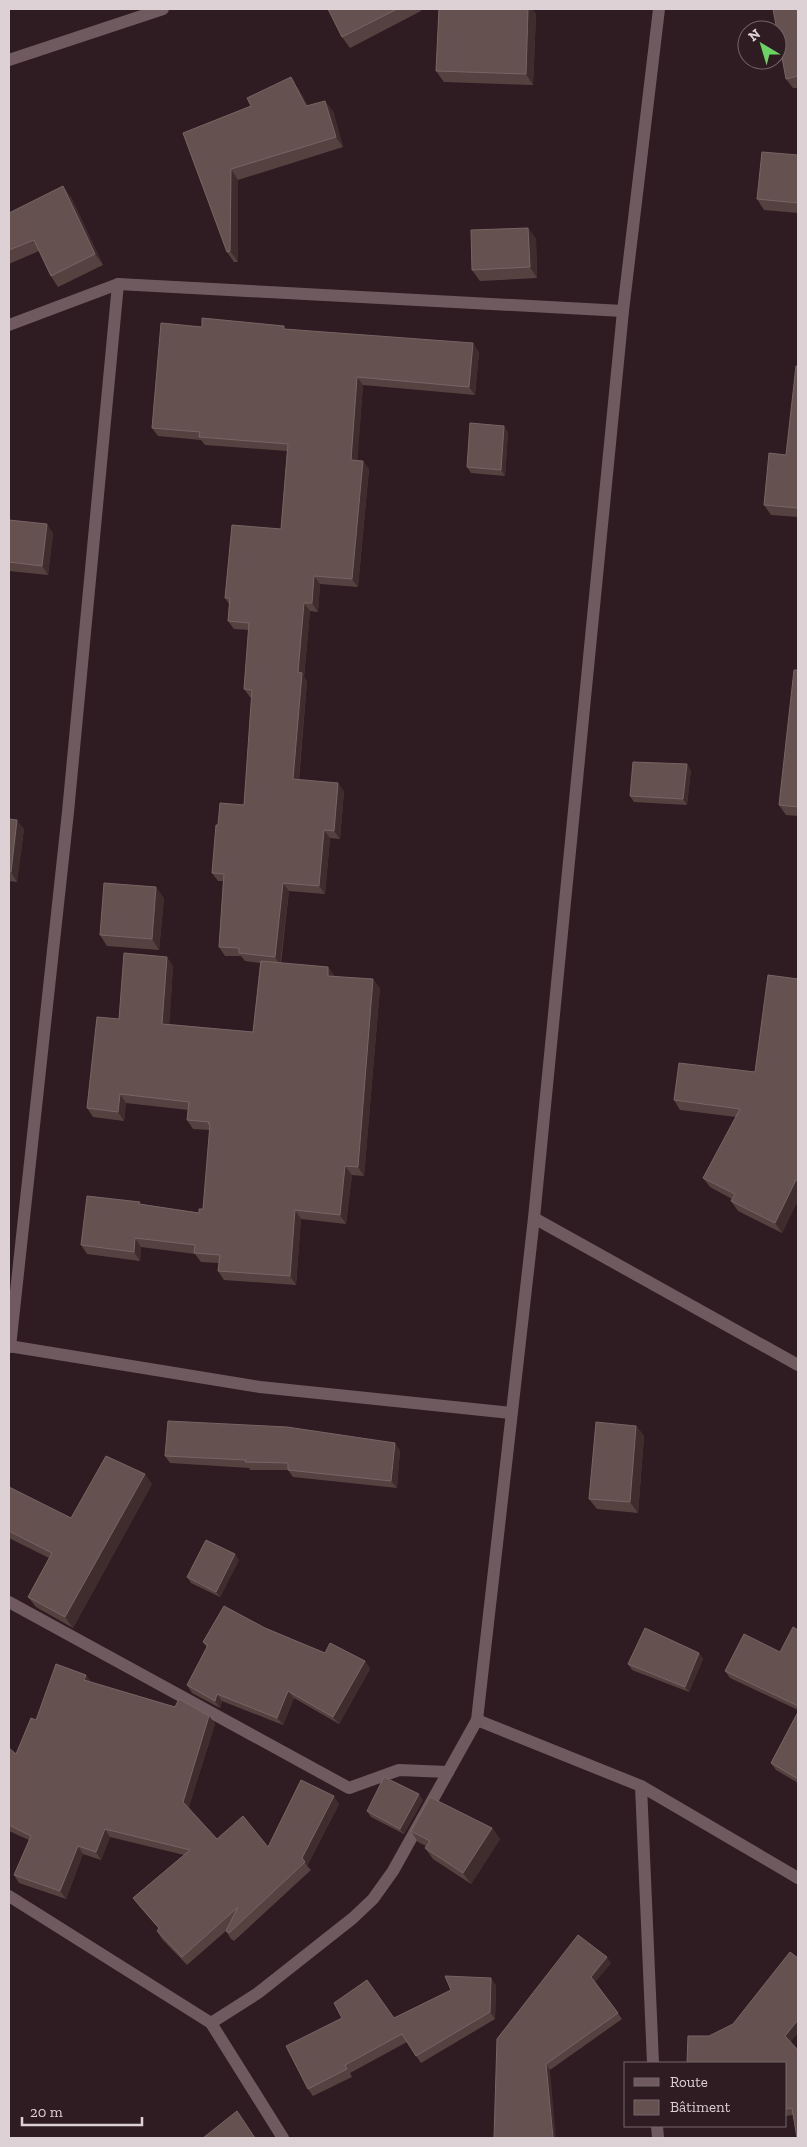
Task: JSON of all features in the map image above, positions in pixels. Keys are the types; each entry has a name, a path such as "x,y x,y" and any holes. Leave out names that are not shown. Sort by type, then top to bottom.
{"street":[{"path":"9,60 163,9"},
{"path":"211,2024 258,1993 353,1918 373,1899 392,1871 476,1720 534,1218 623,311 659,9"},
{"path":"9,325 118,284 623,311"},
{"path":"118,284 68,812 10,1347 260,1387 511,1413"},
{"path":"534,1218 798,1365"},
{"path":"9,1602 349,1788 399,1770 448,1772"},
{"path":"476,1720 641,1786 798,1878"},
{"path":"641,1786 653,2062"},
{"path":"9,1896 211,2024 283,2138"}],"building":[{"path":"328,9 397,9 342,37"},
{"path":"439,9 528,9 526,74 436,71"},
{"path":"773,9 798,9 798,76 786,79 784,70 787,70 787,20 775,20"},
{"path":"291,77 306,106 325,101 336,137 231,169 230,251 227,252 183,133 251,106 247,98"},
{"path":"762,152 798,155 798,203 757,199"},
{"path":"63,186 95,254 51,276 34,240 9,250 9,213"},
{"path":"528,228 530,267 472,270 471,230"},
{"path":"202,318 284,326 284,329 473,343 469,387 357,377 351,460 363,461 352,579 314,576 312,603 304,603 298,672 302,673 293,779 338,783 334,831 324,830 319,886 283,883 275,957 239,953 239,948 219,947 224,874 212,873 220,803 244,805 252,690 244,689 249,623 228,621 230,598 225,598 232,525 281,529 288,444 199,437 200,432 152,428 161,323 202,327"},
{"path":"796,366 798,366 798,508 764,505 769,453 786,455"},
{"path":"470,423 504,426 501,470 467,467"},
{"path":"9,520 47,524 42,566 9,562"},
{"path":"794,670 798,670 798,807 779,805"},
{"path":"633,762 687,764 683,799 630,796"},
{"path":"9,819 17,820 11,872 9,872"},
{"path":"104,883 156,887 152,939 100,935"},
{"path":"124,953 167,957 162,1024 253,1032 261,961 328,967 328,976 373,979 358,1167 345,1166 340,1215 295,1210 290,1276 218,1271 220,1255 194,1253 195,1245 135,1238 134,1252 81,1245 87,1196 140,1202 139,1204 199,1213 199,1209 203,1209 210,1124 208,1124 209,1122 187,1120 189,1102 120,1094 118,1112 87,1108 97,1017 119,1019"},
{"path":"768,975 798,979 798,1181 796,1180 775,1223 731,1201 735,1194 703,1178 740,1109 674,1100 679,1063 755,1072"},
{"path":"168,1421 287,1427 395,1443 391,1481 288,1470 288,1463 165,1456"},
{"path":"596,1422 636,1426 630,1502 589,1499"},
{"path":"106,1456 145,1474 65,1617 28,1597 52,1553 9,1531 9,1487 71,1518"},
{"path":"206,1540 235,1554 216,1592 187,1577"},
{"path":"224,1606 265,1628 325,1653 330,1643 365,1661 333,1717 288,1691 277,1718 217,1694 215,1701 187,1685 208,1645 203,1642"},
{"path":"793,1627 798,1630 798,1706 725,1671 744,1634 780,1652"},
{"path":"645,1628 699,1653 685,1687 628,1664"},
{"path":"56,1664 86,1675 84,1680 175,1707 179,1699 209,1716 183,1802 217,1839 243,1816 268,1847 301,1780 334,1796 302,1858 305,1862 229,1933 226,1931 238,1907 182,1957 157,1931 159,1928 133,1898 190,1850 105,1829 96,1852 78,1846 60,1891 14,1875 31,1836 9,1825 9,1748 16,1754 31,1718 36,1720"},
{"path":"798,1712 798,1779 771,1763"},
{"path":"384,1777 419,1794 400,1829 367,1811"},
{"path":"430,1797 492,1828 463,1873 425,1848 430,1841 411,1831"},
{"path":"578,1935 607,1957 591,1977 618,2013 546,2064 553,2138 494,2138 497,2039"},
{"path":"790,1952 798,1958 798,2020 785,2036 798,2050 798,2138 792,2108 787,2109 787,2062 687,2062 688,2036 709,2036 733,2024"},
{"path":"445,1976 491,1978 490,2012 416,2056 402,2034 345,2065 347,2069 308,2089 286,2046 342,2018 334,2003 367,1980 394,2018 451,1990"},
{"path":"237,2111 255,2138 203,2138"}]}
